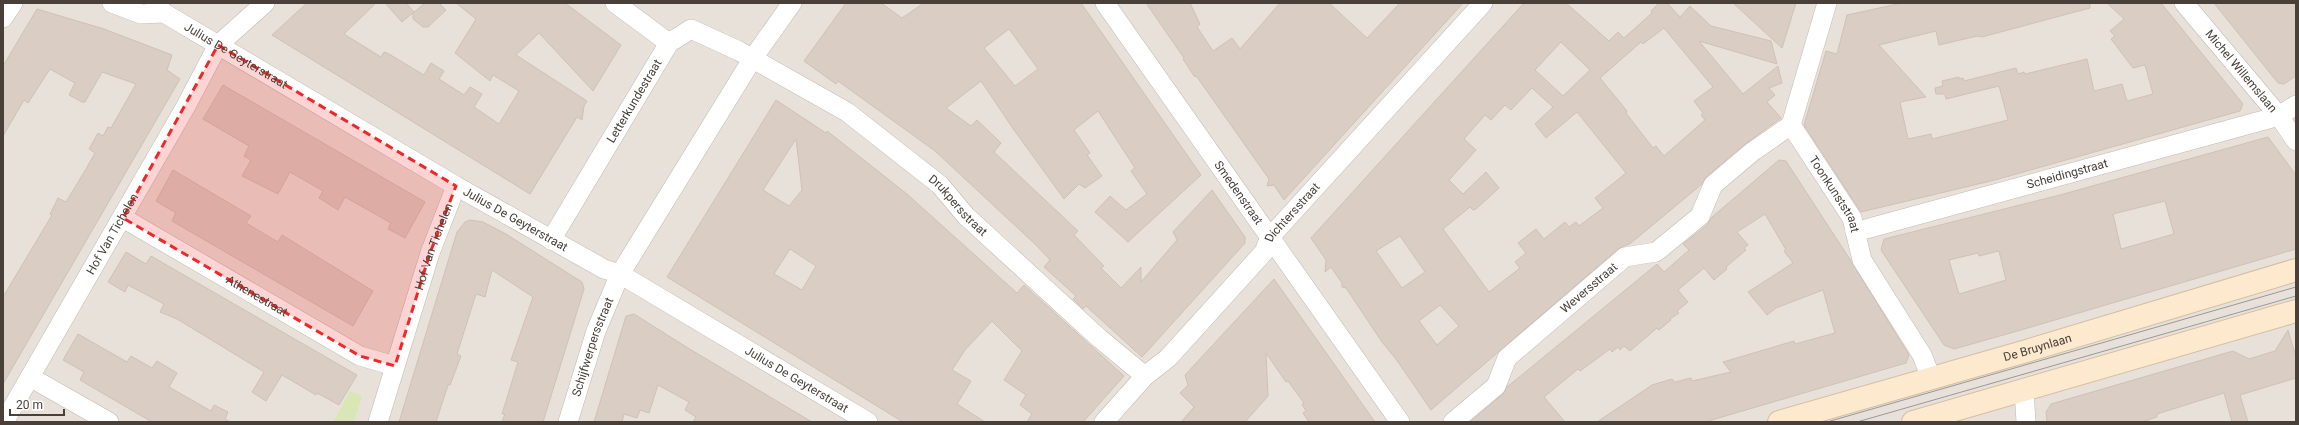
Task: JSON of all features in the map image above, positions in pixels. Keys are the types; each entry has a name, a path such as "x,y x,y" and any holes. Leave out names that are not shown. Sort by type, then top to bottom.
{"main road":[{"name":"De Bruynlaan","path":"1779,422 2296,270"},
{"path":"1913,422 2296,311"}],"street":[{"path":"3,18 13,3"},
{"name":"Julius De Geyterstraat","path":"112,3 141,14 160,8 218,45 456,186 604,269 620,274 848,417 868,422"},
{"path":"218,45 265,3"},
{"path":"614,3 669,43"},
{"path":"620,274 753,58 792,3"},
{"name":"Smedenstraat","path":"1105,3 1400,422"},
{"name":"Dichtersstraat","path":"1104,422 1144,376 1168,358 1259,258 1264,252 1270,237 1483,3"},
{"path":"1791,126 1827,3"},
{"name":"Michel Willemslaan","path":"2184,3 2279,116 2296,141"},
{"name":"Letterkundestraat","path":"551,240 669,43 691,29 753,58"},
{"name":"Hof Van Tichelen","path":"4,422 123,218 186,106 218,45"},
{"name":"Drukpersstraat","path":"753,58 847,112 940,185 966,216 1099,338 1144,376"},
{"name":"Scheidingstraat","path":"1855,232 2279,116 2296,105"},
{"name":"Toonkunststraat","path":"1791,126 1852,218 1862,260 1922,355 1931,378"},
{"name":"Weversstraat","path":"1453,422 1496,386 1507,358 1624,257 1656,252 1700,216 1713,185 1752,152 1791,126"},
{"name":"Hof Van Tichelen","path":"378,422 430,253 456,186"},
{"name":"Athenestraat","path":"123,218 360,356 395,366"},
{"name":"Schijfwerpersstraat","path":"568,422 596,331 620,274"},
{"path":"30,377 109,422"},
{"path":"2024,390 2026,422"}],"highlighted area":[{"path":"218,45 456,186 430,253 395,366 360,356 123,218"}],"shaded area":[{"path":"3,3 2296,3 2296,422 3,422"}],"green space":[{"path":"350,391 362,396 354,422 333,422"}],"building":[{"path":"307,3 376,3 344,34 381,57 384,52 389,54 424,75 431,63 444,71 439,79 464,95 470,87 482,94 474,107 499,124 519,91 493,75 490,81 455,53 476,19 456,3 565,3 621,45 593,91 539,33 516,55 587,101 584,106 582,120 577,117 530,194 272,35"},
{"path":"385,3 406,3 414,12 402,22"},
{"path":"425,3 439,3 446,10 428,27 423,27 413,19 413,13"},
{"path":"846,3 881,3 902,18 924,3 1081,3 1201,175 1128,242 1095,212 1110,196 1126,210 1147,194 1131,171 1135,168 1098,111 1074,130 1090,153 1087,155 1102,176 1085,188 1079,184 1064,199 981,81 946,108 971,126 977,120 1001,143 994,152 1078,231 1074,235 1104,266 1101,268 1121,288 1141,267 1141,282 1177,240 1173,232 1212,190 1245,237 1245,243 1142,357 1086,306 1083,309 1073,299 1076,296 1044,267 1050,260 1036,245 935,151 838,81 836,84 804,61","holes":["1009,29 1038,69 1015,86 984,48"]},
{"path":"1146,3 1190,3 1200,24 1197,27 1213,51 1232,38 1240,49 1280,3 1329,3 1367,38 1400,3 1463,3 1284,200 1274,185 1267,186 1269,179 1197,77 1194,76 1183,59 1184,58"},
{"path":"1524,3 1566,3 1609,41 1618,32 1624,38 1652,13 1651,11 1659,3 1667,3 1680,17 1690,6 1711,26 1771,41 1777,64 1699,41 1743,94 1778,66 1782,83 1769,88 1775,95 1767,102 1781,118 1745,144 1706,177 1702,184 1631,243 1618,249 1431,410 1396,359 1382,342 1346,288 1342,287 1342,283 1331,267 1325,272 1326,260 1311,238","holes":["1664,28 1713,87 1694,101 1703,113 1701,115 1705,120 1664,156 1656,146 1653,148 1626,113 1627,111 1600,78 1641,42 1643,44","1561,42 1590,70 1563,96 1535,70","1532,88 1553,107 1535,124 1546,138 1577,112 1626,173 1595,198 1603,208 1579,226 1576,222 1569,227 1565,222 1544,239 1536,229 1518,243 1526,253 1515,262 1520,268 1489,292 1443,229 1470,207 1473,210 1476,209 1499,188 1486,172 1463,194 1449,180 1476,150 1464,139 1485,115 1491,120 1505,105 1511,110","1400,236 1425,272 1402,288 1376,251","1440,305 1459,326 1437,345 1419,321"]},
{"path":"1733,3 1796,3 1782,48"},
{"path":"1902,3 2090,3 2090,8 1982,37 1977,36 1939,45 1936,31 1879,45 1926,97 1900,102 1908,139 1931,134 1932,139 2008,120 1999,86 1946,99 1945,94 1936,94 1935,88 1943,86 1942,81 1959,77 1959,79 1963,78 1964,81 2016,68 2018,74 2024,72 2025,74 2087,59 2094,91 2122,84 2127,101 2153,94 2145,65 2133,68 2111,39 2115,36 2110,31 2124,19 2107,3 2161,3 2243,104 2240,111 1995,180 1861,212 1804,125 1826,51 1837,54 1847,15"},
{"path":"2214,3 2296,3 2296,76 2284,84 2278,83"},
{"path":"37,9 104,29 172,55 167,70 180,79 3,384 3,297 52,215 50,214 58,198 66,202 86,169 95,153 89,149 98,133 103,136 108,127 111,128 136,84 102,72 85,102 82,102 69,95 75,83 50,69 28,103 24,100 3,136 3,66"},
{"path":"223,85 425,202 405,238 388,229 391,223 345,197 338,210 319,198 323,191 290,172 278,194 242,176 251,160 244,156 249,146 203,119"},
{"path":"776,100 826,133 827,131 907,194 1017,293 1024,285 1124,376 1083,422 1027,422 1032,414 1020,405 1026,395 1004,380 1022,351 992,321 965,350 952,370 971,381 957,404 985,422 903,422 667,277","holes":["796,139 802,190 789,206 763,190","790,249 816,266 802,290 774,274"]},
{"path":"2268,137 2296,175 2296,249 1954,349 1944,345 1881,250 1884,239 2060,195","holes":["2165,201 2174,234 2121,249 2113,214","1999,251 2006,280 1959,294 1949,260 1978,253 1979,256"]},
{"path":"1779,160 1786,161 1851,261 1909,355 1906,363 1705,422 1597,422 1652,385 1672,379 1675,382 1691,378 1692,381 1731,372 1723,362 1794,341 1795,344 1835,333 1823,290 1776,308 1767,315 1748,292 1793,263 1784,251 1786,250 1765,214 1737,232 1748,245 1744,248 1746,250 1726,267 1727,269 1714,280 1704,268 1678,290 1688,302 1677,311 1679,313 1670,319 1671,320 1659,330 1657,328 1630,351 1624,346 1620,350 1618,347 1612,352 1610,349 1580,371 1578,369 1544,397 1565,422 1470,422 1503,394 1507,387 1657,264 1664,272 1689,250 1683,244 1707,225 1712,217"},
{"path":"173,170 251,216 246,223 278,242 282,235 373,291 353,326 172,221 176,213 156,201"},
{"path":"470,220 483,222 506,234 582,282 584,289 543,422 502,422 505,414 502,414 518,362 511,360 533,297 492,270 485,297 476,294 457,354 461,356 450,385 448,385 436,422 399,422 457,232 465,222"},
{"path":"126,252 146,264 151,256 357,375 339,405 317,393 316,395 282,375 266,401 252,392 264,372 177,319 160,312 164,304 128,285 125,292 108,282"},
{"path":"1274,279 1375,422 1309,422 1303,413 1306,411 1302,404 1304,403 1288,381 1286,382 1266,353 1268,396 1245,422 1181,422 1194,407 1180,393 1188,385 1185,375"},
{"path":"634,314 812,422 693,422 696,417 685,410 689,402 658,385 649,413 640,410 637,418 624,414 622,422 594,422 626,316"},
{"path":"2288,330 2296,357 2296,378 2240,395 2248,422 2232,422 2224,393 2157,414 2157,417 2142,422 2047,422 2046,412 2051,404 2233,351 2249,359 2275,351"},
{"path":"78,334 127,362 131,356 152,368 157,361 177,373 169,387 211,411 214,405 228,412 225,419 230,422 152,422 80,380 84,372 63,360"}],"tram line":[{"path":"1827,422 2296,287"},
{"path":"1857,422 2296,296"}]}
